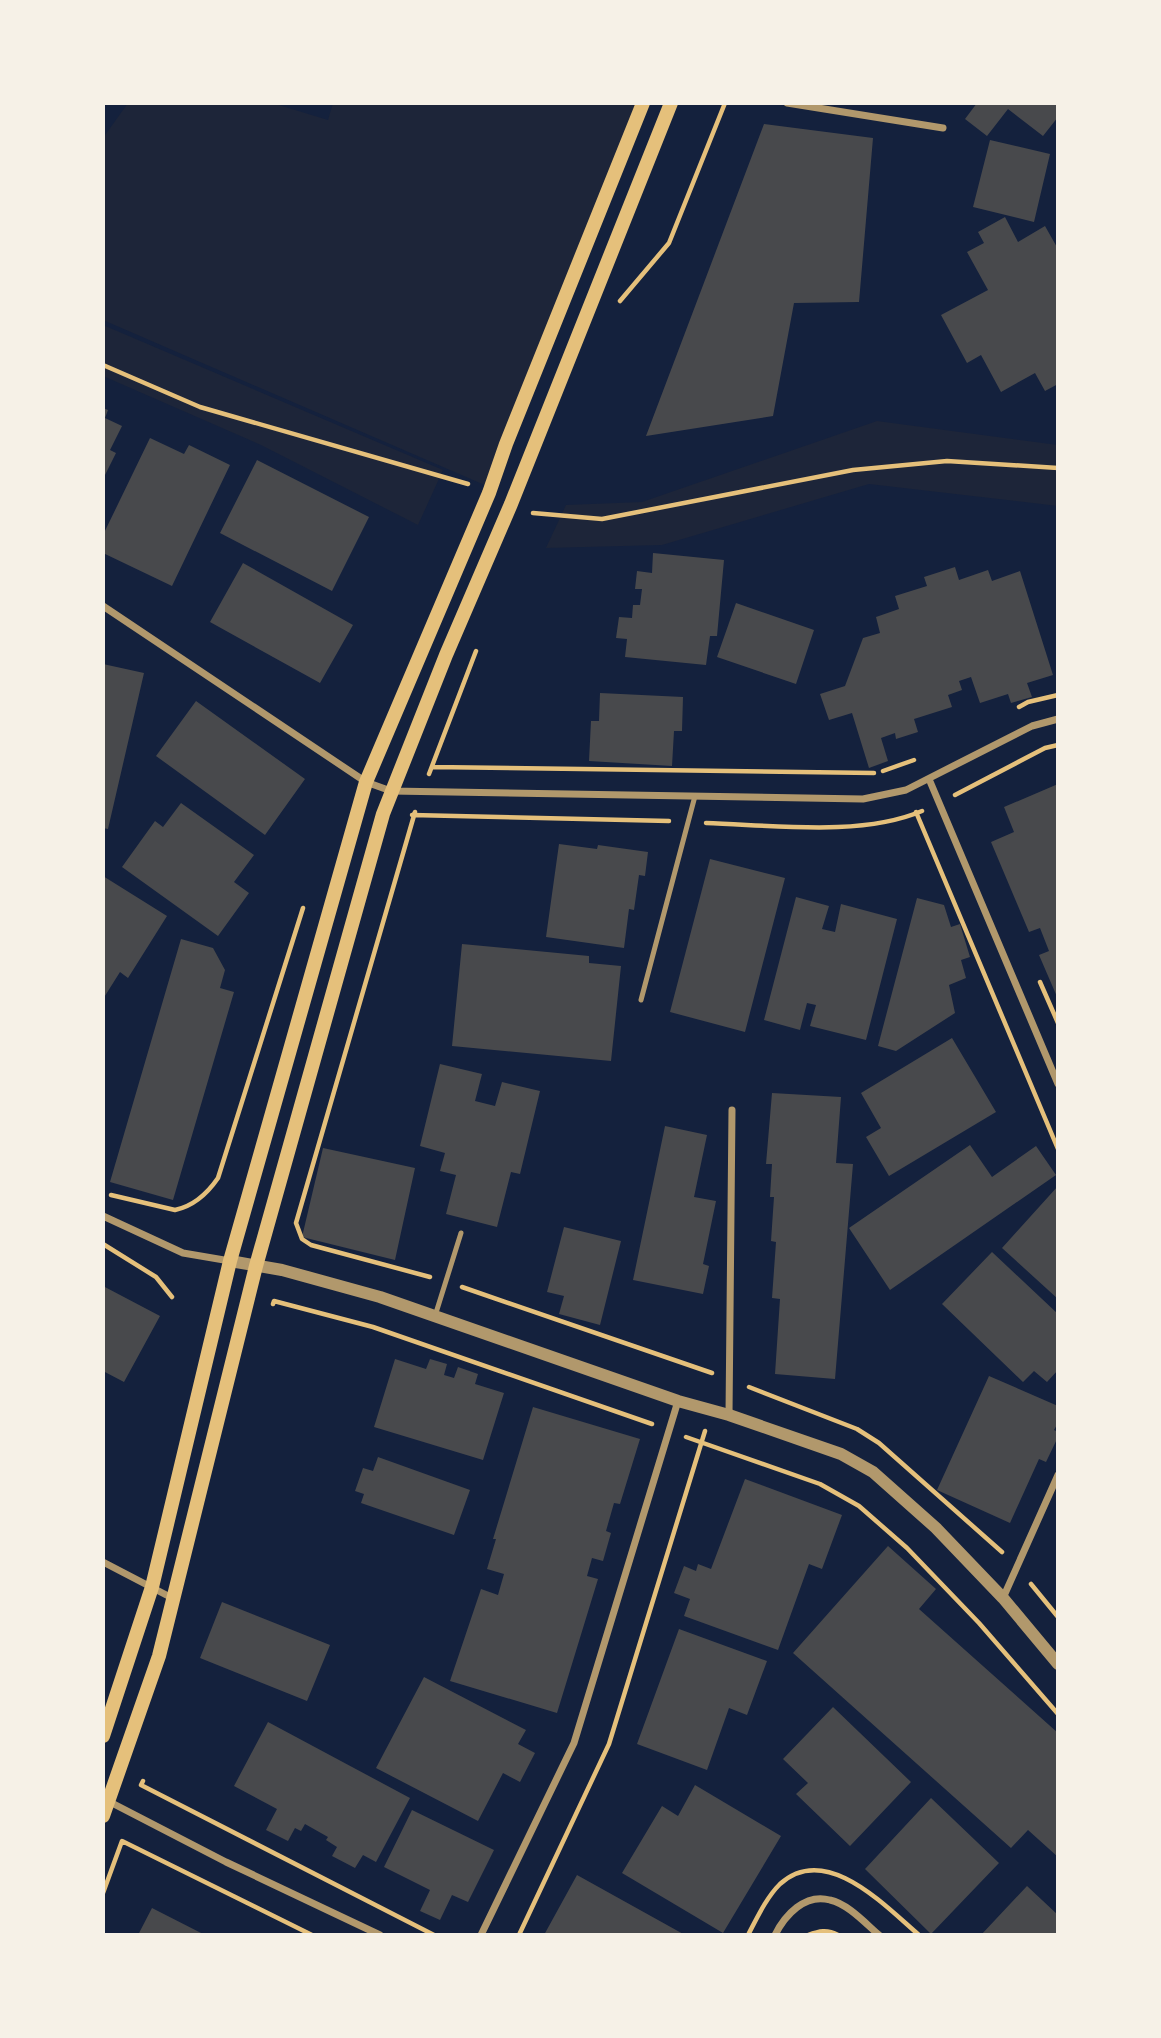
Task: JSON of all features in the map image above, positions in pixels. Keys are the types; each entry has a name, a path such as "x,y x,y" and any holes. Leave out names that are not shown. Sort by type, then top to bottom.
{"main road":[{"path":"103,1736 152,1587 230,1261 366,782 489,494 506,444 643,103"},
{"path":"103,1816 106,1800 159,1656 256,1266 391,791 446,655 512,505 671,103"}],"street":[{"path":"787,103 943,128"},
{"path":"103,606 366,782 391,791 863,799 906,790 1032,726 1058,719"},
{"path":"929,779 1058,1084"},
{"path":"729,1415 732,1110"},
{"path":"103,1216 183,1254 256,1266 327,1282 841,1454 873,1472 936,1528 1003,1598 1058,1664"},
{"path":"481,1935 575,1744 678,1401"},
{"path":"1003,1598 1058,1475"},
{"path":"103,1562 174,1599"},
{"path":"106,1800 226,1862 380,1935"},
{"path":"775,1935 780,1924 795,1908 811,1900 830,1899 848,1909 879,1935"}],"lane":[{"path":"641,1000 695,796"},
{"path":"435,1316 461,1233"}],"path":[{"path":"613,309 669,243 725,103"},
{"path":"103,365 200,407 466,483"},
{"path":"536,500 531,512 602,519 853,470 947,461 1058,468"},
{"path":"311,1245 296,1233 298,1215 414,815 481,639"},
{"path":"1016,709 1028,702 1058,695"},
{"path":"401,766 867,774 897,768 919,758"},
{"path":"906,790 1058,1149"},
{"path":"104,1194 175,1210 196,1200"},
{"path":"103,1244 156,1277 173,1297"},
{"path":"274,1301 373,1327 820,1483 859,1506 925,1567 979,1623 1058,1714"},
{"path":"653,1424 661,1395"},
{"path":"519,1935 609,1744 711,1410"},
{"path":"142,1785 434,1935"},
{"path":"103,1893 122,1841 312,1935"},
{"path":"808,1935 820,1930 838,1935"}],"shaded area":[{"path":"128,103 272,103 328,120 333,103 636,103 487,486 103,320 103,138"},
{"path":"103,325 443,470 418,525 261,445 103,376"},
{"path":"877,421 1058,445 1058,506 869,484 662,545 546,548 566,505 642,502"}],"building":[{"path":"977,103 1058,103 1058,117 1043,136 1008,109 987,136 965,119"},
{"path":"764,124 873,138 859,302 794,303 773,416 646,436"},
{"path":"990,140 1050,154 1034,222 973,207"},
{"path":"1005,217 1018,242 1045,226 1058,249 1058,384 1045,391 1035,373 1001,392 981,355 967,363 941,315 988,290 967,252 984,243 978,232"},
{"path":"103,408 108,410 105,418 122,426 110,450 116,453 103,479"},
{"path":"150,438 184,454 189,445 230,465 172,586 103,553 103,535"},
{"path":"257,460 369,517 332,591 220,533"},
{"path":"653,553 724,560 717,636 710,636 706,665 625,657 627,639 616,638 619,617 632,618 633,605 640,605 642,589 635,589 637,571 652,573"},
{"path":"243,563 353,625 320,683 210,622"},
{"path":"955,567 959,580 988,570 992,581 1020,571 1053,675 1027,683 1032,697 1011,703 1008,694 980,703 971,677 959,681 962,690 948,695 952,707 914,719 918,732 896,739 895,733 881,738 888,761 869,768 852,713 829,720 820,694 845,686 863,638 880,633 876,617 899,609 895,596 927,586 924,577"},
{"path":"736,603 814,630 796,684 717,657"},
{"path":"103,664 144,673 108,829 103,828"},
{"path":"600,693 683,697 682,731 674,731 672,766 589,761 591,721 599,721"},
{"path":"196,701 305,779 265,835 156,756"},
{"path":"1058,784 1058,999 1039,955 1049,951 1040,928 1029,932 991,842 1014,832 1004,807"},
{"path":"181,803 254,855 234,882 249,893 218,936 122,867 155,821 163,827"},
{"path":"559,844 597,849 598,845 648,852 645,876 639,875 634,910 629,909 624,948 546,937"},
{"path":"710,859 785,878 745,1032 670,1012"},
{"path":"103,876 167,916 128,978 120,972 103,999"},
{"path":"796,897 829,906 822,929 835,932 841,904 897,919 866,1040 810,1026 816,1005 807,1003 800,1030 764,1020"},
{"path":"917,898 944,905 951,927 960,924 970,957 961,960 966,978 949,985 955,1013 896,1051 878,1046"},
{"path":"181,939 213,948 225,970 220,988 234,992 173,1200 110,1182"},
{"path":"462,944 589,956 589,963 621,966 611,1061 452,1046"},
{"path":"952,1038 996,1112 889,1176 866,1137 881,1128 861,1093"},
{"path":"440,1064 482,1074 475,1101 495,1106 502,1082 540,1091 520,1174 511,1172 497,1227 446,1214 456,1175 440,1171 445,1153 420,1146"},
{"path":"772,1093 841,1097 836,1163 853,1164 835,1379 775,1374 780,1299 772,1298 776,1242 771,1241 774,1197 770,1197 772,1164 766,1164"},
{"path":"665,1126 707,1135 694,1197 716,1201 703,1264 709,1266 703,1294 633,1280"},
{"path":"970,1145 992,1177 1036,1146 1056,1175 890,1290 849,1228"},
{"path":"323,1148 415,1168 395,1260 302,1237"},
{"path":"1058,1186 1058,1299 1002,1248"},
{"path":"564,1227 621,1241 600,1325 559,1314 564,1296 547,1292"},
{"path":"992,1252 1058,1314 1058,1370 1047,1382 1034,1371 1023,1382 942,1304"},
{"path":"103,1286 160,1316 124,1382 103,1371"},
{"path":"395,1359 426,1369 430,1359 447,1364 444,1375 454,1378 458,1367 478,1374 475,1384 504,1393 483,1460 374,1427"},
{"path":"989,1376 1058,1406 1058,1423 1054,1430 1058,1432 1058,1437 1046,1462 1039,1459 1010,1523 937,1490"},
{"path":"533,1407 640,1439 620,1504 614,1503 606,1531 611,1533 603,1561 592,1558 587,1576 598,1579 557,1713 450,1681 481,1589 498,1595 504,1574 487,1569 496,1539 493,1539"},
{"path":"378,1457 470,1490 454,1535 361,1503 364,1494 355,1491 363,1468 373,1471"},
{"path":"745,1479 842,1515 822,1569 809,1564 778,1650 684,1616 690,1599 674,1593 684,1566 696,1571 698,1564 711,1569"},
{"path":"888,1546 936,1589 919,1609 1058,1733 1058,1857 1028,1830 1011,1848 793,1653"},
{"path":"222,1602 330,1645 307,1701 200,1658"},
{"path":"679,1629 767,1661 747,1715 729,1708 707,1770 637,1744"},
{"path":"424,1677 526,1730 518,1744 535,1753 520,1782 503,1773 478,1821 376,1768"},
{"path":"833,1707 911,1782 850,1846 796,1794 808,1783 783,1759"},
{"path":"268,1722 410,1798 376,1862 363,1855 355,1868 332,1856 337,1847 326,1840 328,1837 305,1824 301,1831 295,1828 288,1841 266,1830 277,1809 234,1786"},
{"path":"695,1785 781,1836 723,1933 622,1873 662,1806 678,1816"},
{"path":"931,1798 999,1863 931,1934 865,1869"},
{"path":"412,1810 494,1850 468,1902 452,1895 440,1920 420,1911 430,1890 384,1867"},
{"path":"577,1875 685,1935 544,1935"},
{"path":"1027,1886 1058,1915 1058,1935 981,1935"},
{"path":"152,1908 205,1935 138,1935"}]}
